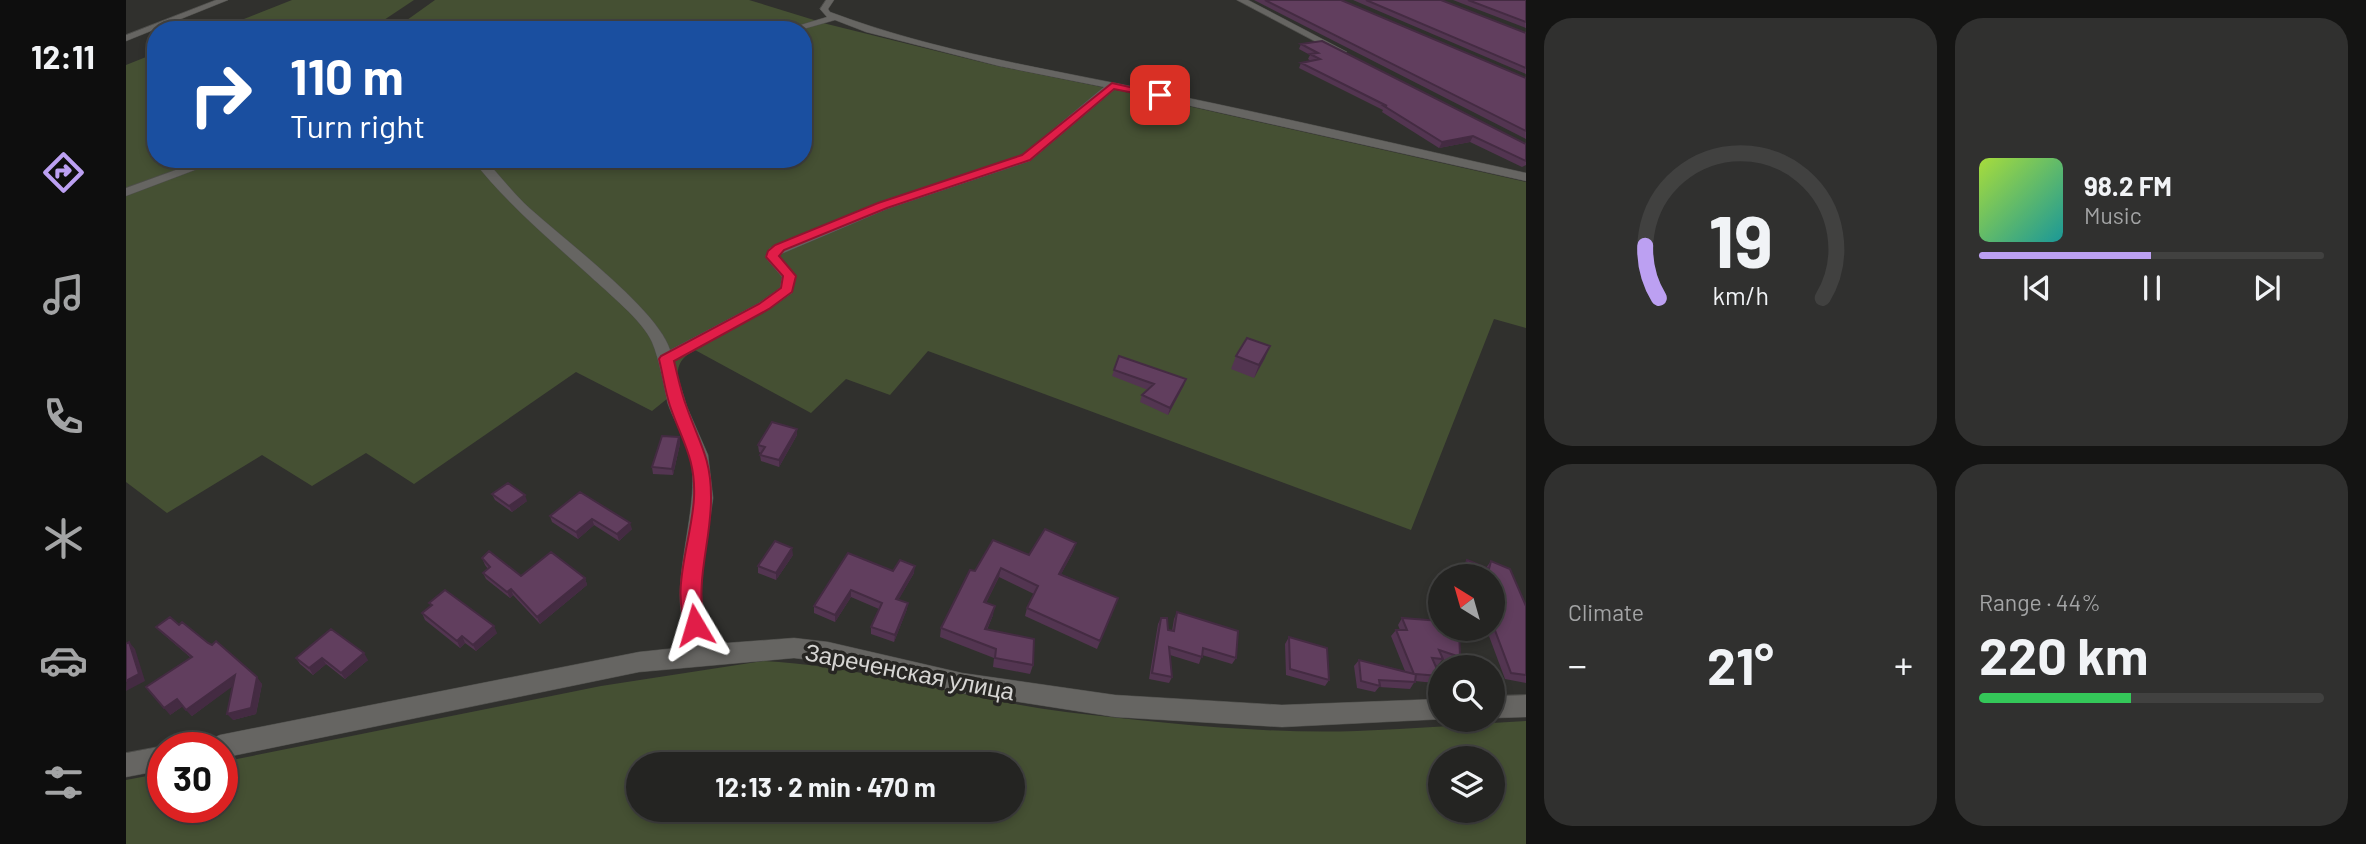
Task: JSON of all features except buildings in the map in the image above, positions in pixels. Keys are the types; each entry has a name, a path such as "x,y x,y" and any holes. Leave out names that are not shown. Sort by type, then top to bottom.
{"street":[{"path":"168,21 223,0"},
{"path":"830,0 824,9 834,18 869,30 999,63 1526,177"},
{"path":"1241,0 1357,60"},
{"path":"812,24 834,18"},
{"path":"126,37 147,29"},
{"path":"666,359 764,306 787,290 789,276 772,257 775,251 883,206 1026,158 1112,86"},
{"path":"126,192 193,168"},
{"path":"486,168 518,204 603,279 647,323 659,339 678,407 699,455 702,477 703,498 691,582 691,607 699,634 710,645 724,653"},
{"name":"Зареченская улица","path":"238,743 639,662 794,648 828,652 962,683 1127,707 1282,716 1428,710"},
{"path":"1505,707 1526,706"},
{"path":"126,765 147,761"}],"green space":[{"path":"292,0 414,0 382,21 239,21"},
{"path":"435,0 749,0 827,24 997,66 1121,91 1526,182 1526,328 1494,319 1411,530 928,351 890,395 846,379 811,413 695,350 684,358 679,366 678,390 652,411 576,372 414,484 366,453 312,486 262,455 167,513 126,482 126,194 200,168 812,168 812,21 406,21"},
{"path":"147,57 147,168 197,168 126,192 126,65"},
{"path":"763,661 839,669 1066,712 1211,727 1357,731 1428,727 1428,732 1505,732 1505,722 1526,721 1526,844 126,844 126,780 147,776 147,823 238,823 238,759 601,686"}],"route":[{"path":"695,625 691,607 691,582 698,546 703,498 702,477 699,455 678,407 666,359 774,301 787,290 790,285 787,271 772,257 772,253 780,248 883,206 1026,158 1112,86 1160,95"}]}
